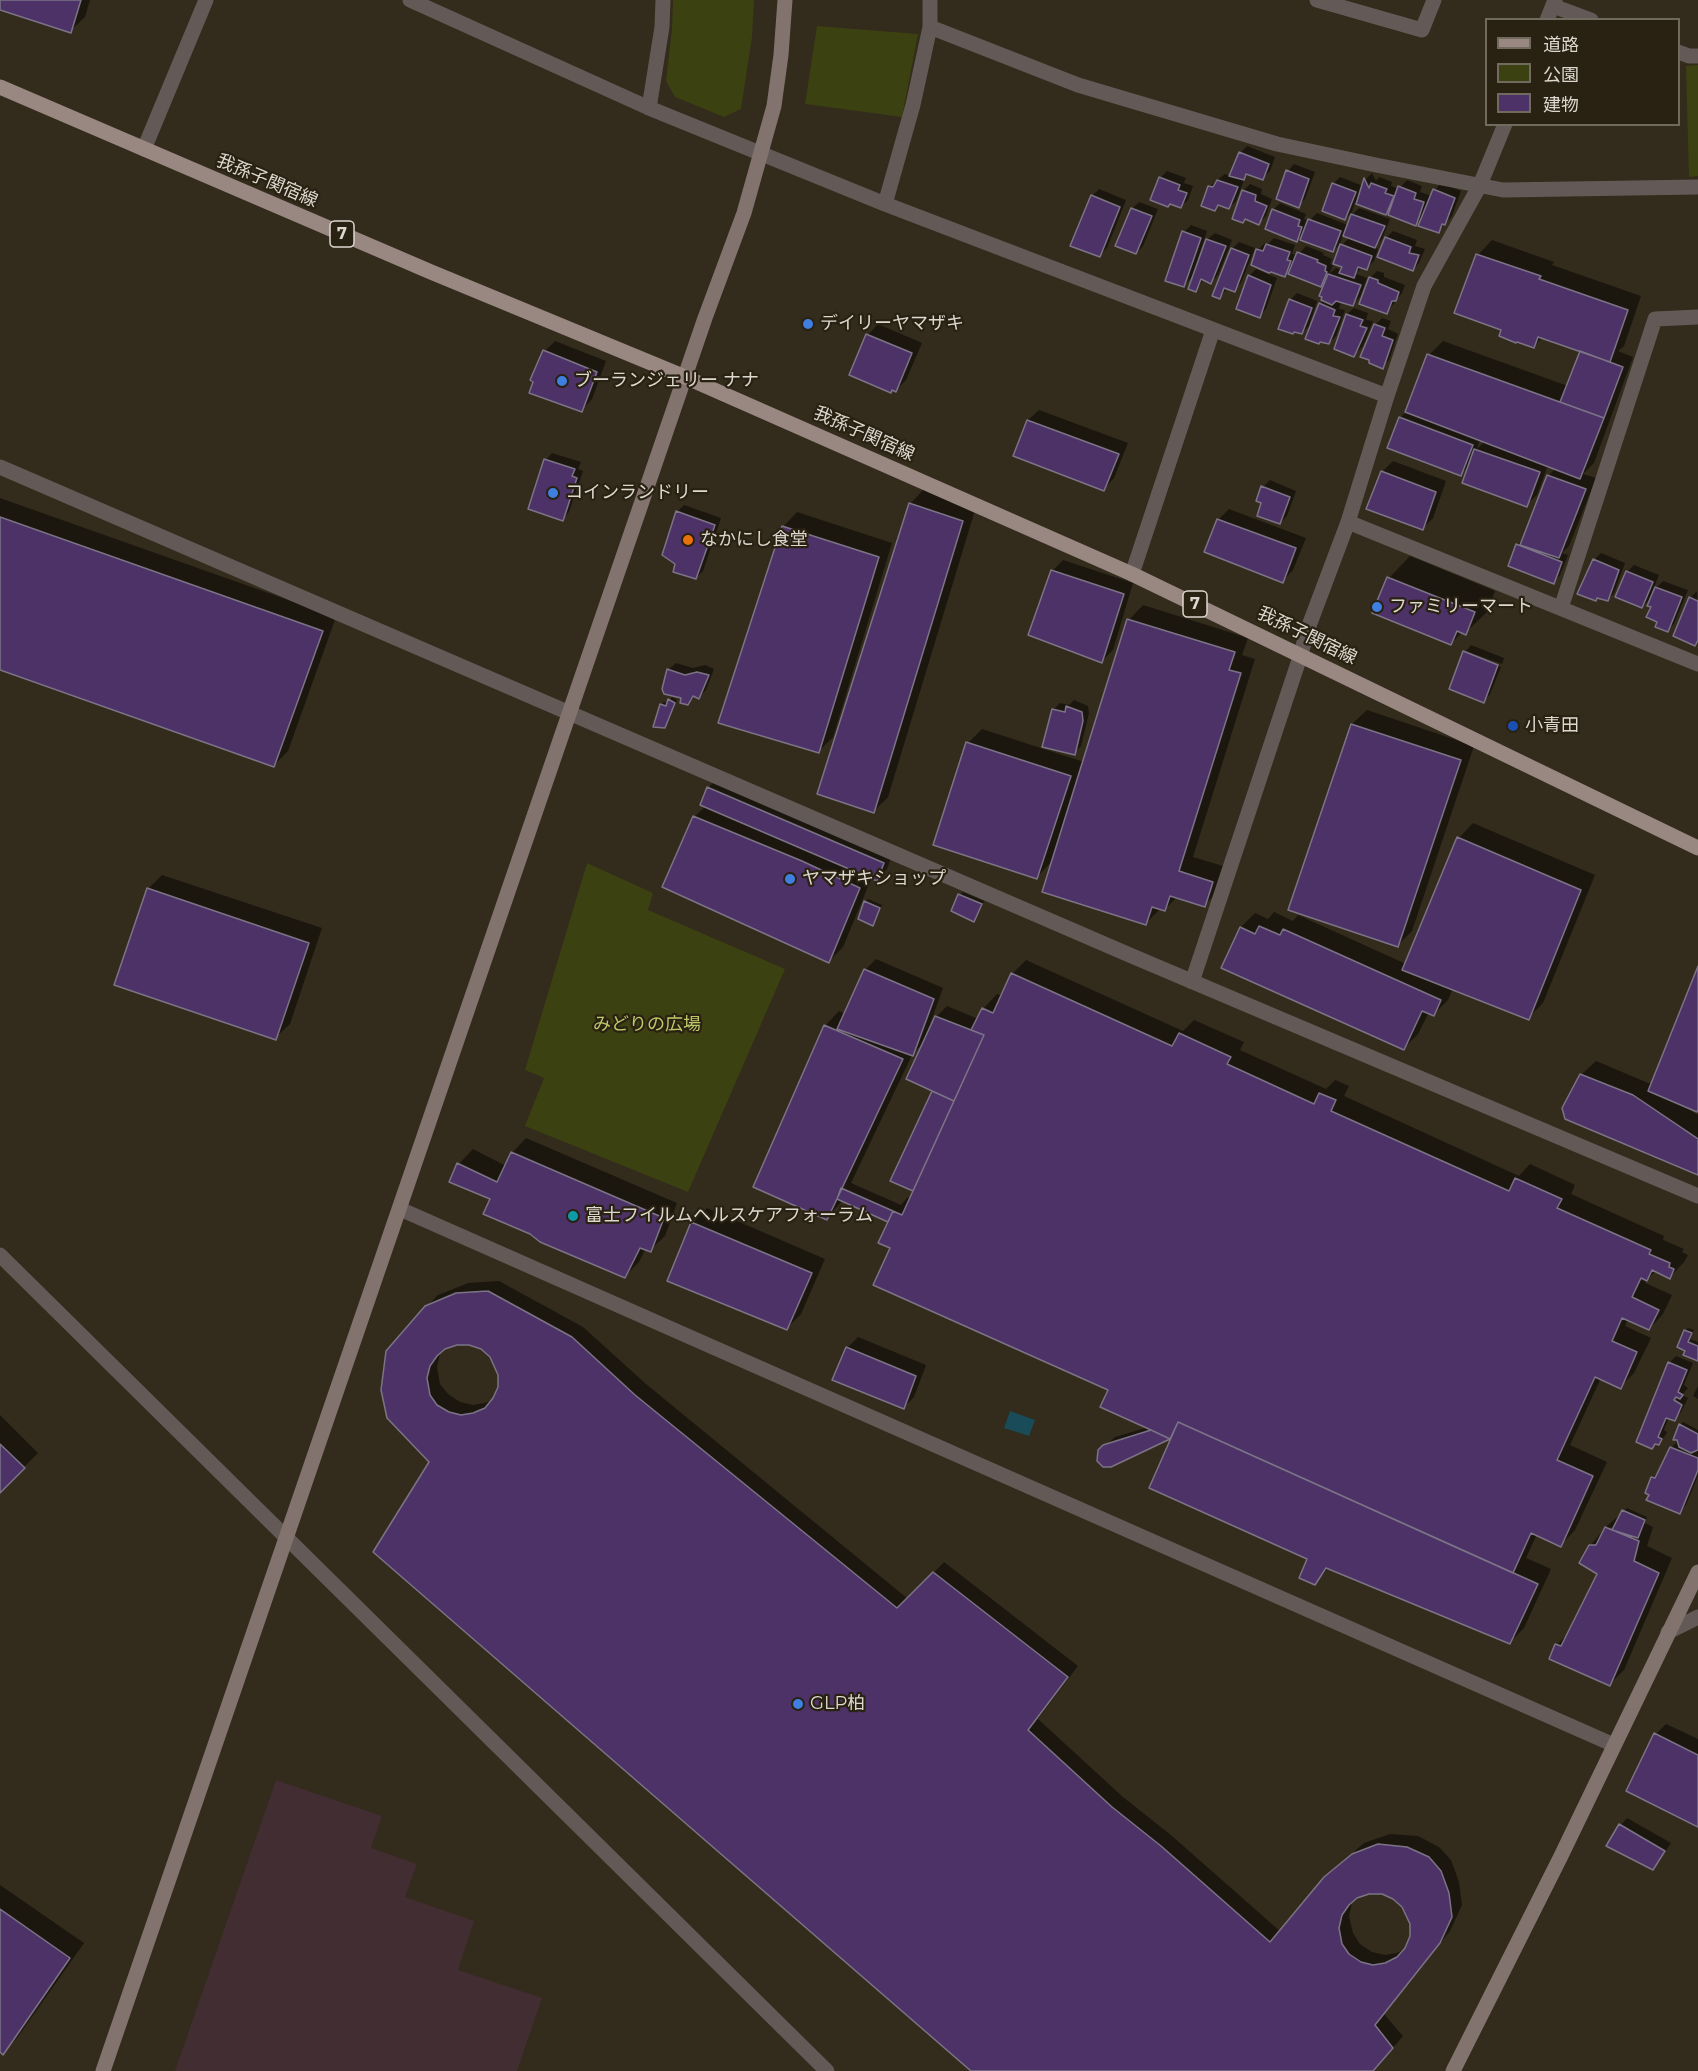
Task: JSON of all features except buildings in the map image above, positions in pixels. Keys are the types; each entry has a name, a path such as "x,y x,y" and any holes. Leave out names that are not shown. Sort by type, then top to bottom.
{"main road":[{"name":"我孫子関宿線","path":"0,87 420,267 685,376 1132,574 1698,848"}],"street":[{"path":"144,149 206,0"},
{"path":"410,0 649,108 885,204 1387,396"},
{"path":"649,108 662,27 663,0"},
{"path":"103,2071 685,376 744,213 774,105 785,0"},
{"path":"885,204 913,105 930,27 930,0"},
{"path":"1317,0 1422,30 1434,0"},
{"path":"1552,8 1584,18"},
{"path":"930,27 1078,85 1277,144 1503,190 1698,187"},
{"path":"1680,53 1698,56"},
{"path":"1192,982 1307,631 1348,522 1424,286 1480,185 1503,126"},
{"path":"1561,608 1655,319 1698,317"},
{"path":"1132,574 1213,330"},
{"path":"0,467 1192,982 1698,1196"},
{"path":"1348,522 1698,664"},
{"path":"400,1209 1614,1746"},
{"path":"0,1255 827,2071"},
{"path":"1453,2071 1698,1572"},
{"path":"1668,1632 1698,1617"}],"shaded area":[{"path":"276,1780 382,1816 371,1848 417,1864 405,1897 474,1921 458,1970 542,1998 517,2071 175,2071"}],"green space":[{"path":"673,0 754,0 752,37 741,109 724,117 675,97 666,81"},
{"path":"817,26 918,34 902,117 805,104"},
{"path":"1698,65 1698,176 1689,177 1686,66"},
{"name":"みどりの広場","path":"587,863 653,893 648,910 785,969 688,1192 525,1126 544,1078 525,1070"}],"water":[{"path":"1010,1411 1035,1420 1029,1436 1004,1428"}],"place":[{"name":"デイリーヤマザキ","path":"808,324"},
{"name":"ブーランジェリー ナナ","path":"562,381"},
{"name":"コインランドリー","path":"553,493"},
{"name":"なかにし食堂","path":"688,540"},
{"name":"ファミリーマート","path":"1377,607"},
{"name":"小青田","path":"1513,726"},
{"name":"ヤマザキショップ","path":"790,879"},
{"name":"富士フイルムヘルスケアフォーラム","path":"573,1216"},
{"name":"GLP柏","path":"798,1704"}]}
